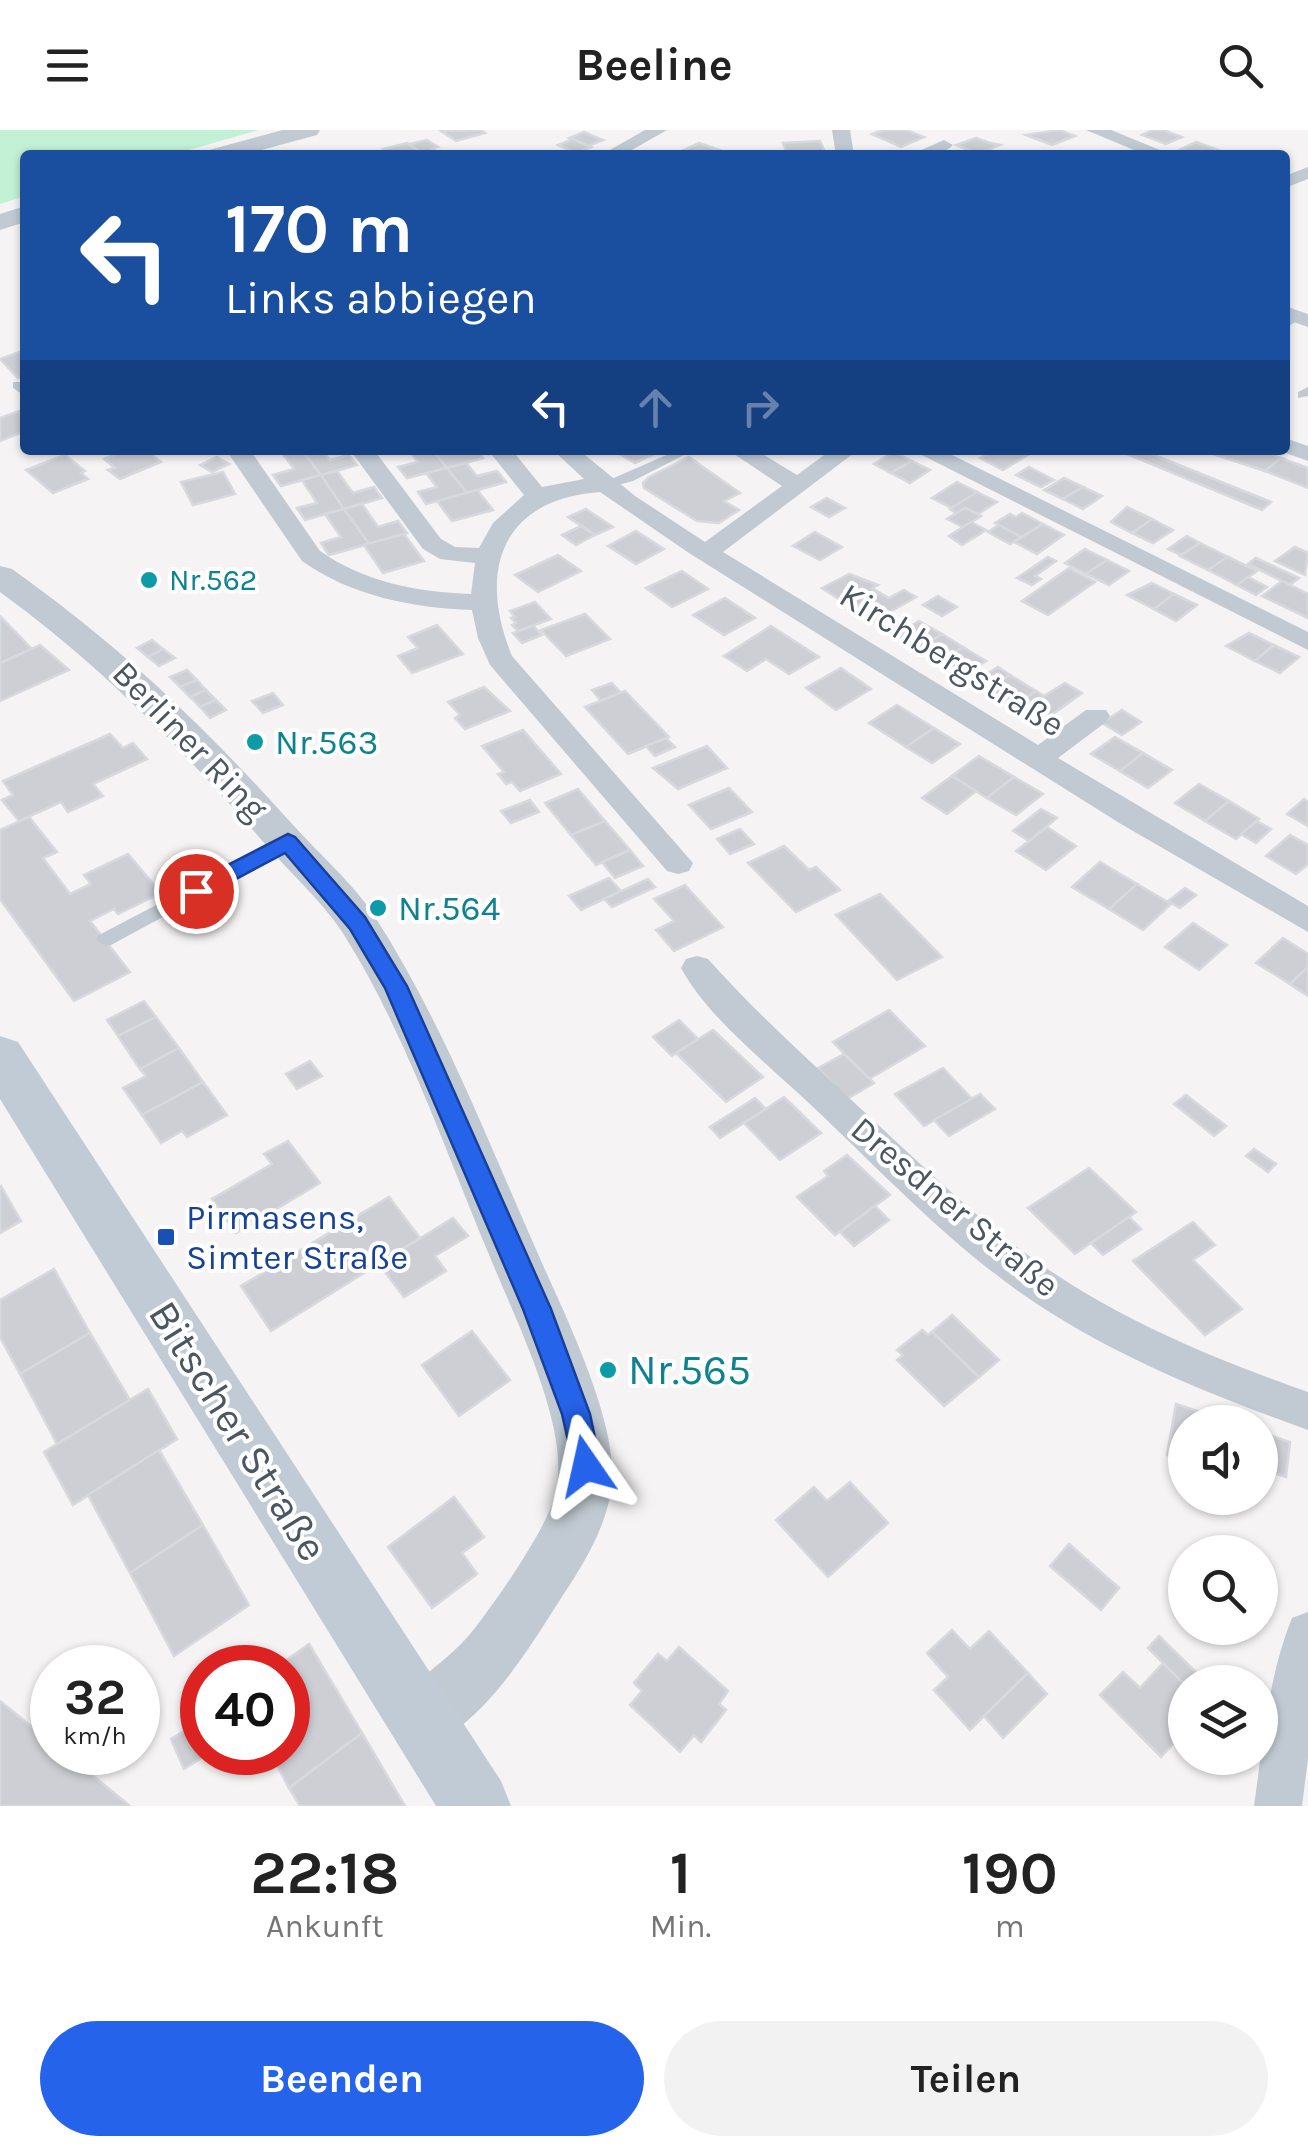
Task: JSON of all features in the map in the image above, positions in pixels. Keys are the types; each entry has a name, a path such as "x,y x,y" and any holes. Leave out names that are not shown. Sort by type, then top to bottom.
{"main road":[{"name":"Bitscher Straße","path":"0,1056 476,1806"}],"street":[{"path":"235,150 309,130"},
{"path":"620,150 658,130"},
{"path":"1095,130 1149,150"},
{"path":"932,150 944,145"},
{"path":"241,455 323,566 350,579 427,598 482,602"},
{"path":"366,455 432,544 449,554 488,556"},
{"path":"504,455 538,496"},
{"name":"Kirchbergstraße","path":"571,455 606,484 709,552 1038,758 1308,920"},
{"path":"748,455 796,486"},
{"path":"709,552 839,455"},
{"path":"934,455 1308,642"},
{"path":"606,484 559,489 538,496 510,518 488,556 482,602 487,634 500,660 678,863"},
{"name":"Berliner Ring","path":"0,576 111,658 200,746 358,923 395,986 537,1309 584,1447 584,1492 572,1530 490,1656 419,1720"},
{"path":"1038,758 1096,716"},
{"name":"Dresdner Straße","path":"698,968 740,1018 942,1205 1032,1279 1127,1338 1308,1412"},
{"path":"1278,1806 1292,1706 1308,1634"}],"lane":[{"path":"606,484 676,455"},
{"path":"105,940 288,842"}],"green space":[{"path":"0,130 259,130 189,150 20,150 20,198 0,204"}],"building":[{"path":"906,130 924,137 901,147 872,134"},
{"path":"1059,130 1075,136 1052,145 1026,135"},
{"path":"1153,130 1182,137 1166,144 1142,135"},
{"path":"441,131 485,133 456,141"},
{"path":"584,132 603,140 588,146 569,138"},
{"path":"976,138 1000,145 988,150 968,150 956,145"},
{"path":"573,139 591,147 569,150 558,145"},
{"path":"427,140 438,147 417,150 409,144"},
{"path":"820,141 824,150 786,150 783,143"},
{"path":"1196,142 1218,150 1184,150"},
{"path":"407,143 417,150 384,150"},
{"path":"699,143 719,150 684,150"},
{"path":"20,352 20,377 18,378 0,359"},
{"path":"20,411 20,433 0,441 0,418"},
{"path":"65,455 85,471 81,473 88,479 53,493 26,470"},
{"path":"114,455 152,455 161,462 120,479 108,470 115,468 104,459"},
{"path":"284,455 306,455 321,475 281,486 273,475 294,469"},
{"path":"306,455 326,455 330,460 349,455 357,465 321,475"},
{"path":"413,455 437,455 447,468 407,478 398,467 418,462"},
{"path":"437,455 483,458 447,468"},
{"path":"621,455 652,455 635,463"},
{"path":"889,455 912,461 891,473 874,464"},
{"path":"986,455 1028,455 1003,470 980,458"},
{"path":"1129,455 1154,455 1271,502 1262,510"},
{"path":"1216,455 1281,458 1265,471"},
{"path":"217,457 229,464 212,472 200,465"},
{"path":"689,457 740,493 724,501 739,510 719,523 697,521 644,488 649,477"},
{"path":"1281,458 1308,468 1308,488 1265,471"},
{"path":"912,461 930,470 910,483 891,473"},
{"path":"466,463 477,476 497,471 506,482 467,493 447,468"},
{"path":"1029,467 1054,480 1041,487 1016,475"},
{"path":"447,468 467,493 426,504 418,492 437,487 426,473"},
{"path":"337,471 353,493 374,487 382,498 344,509 321,475"},
{"path":"223,472 235,494 193,505 181,482"},
{"path":"321,475 344,509 305,520 297,508 317,503 302,480"},
{"path":"1064,478 1083,487 1063,499 1044,490"},
{"path":"957,482 977,492 952,508 932,498"},
{"path":"1083,487 1102,496 1083,509 1063,499"},
{"path":"477,490 493,510 452,521 437,501"},
{"path":"977,492 997,502 978,514 965,508 956,513 950,509"},
{"path":"827,498 845,508 829,517 811,507"},
{"path":"362,504 378,527 398,521 407,533 369,544 344,509"},
{"path":"1127,507 1152,519 1132,533 1111,522"},
{"path":"965,508 981,516 963,527 947,519"},
{"path":"344,509 369,544 329,555 321,543 341,537 325,514"},
{"path":"586,509 613,527 595,535 568,517"},
{"path":"1022,513 1043,524 1021,537 995,523 1010,514 1016,517"},
{"path":"1152,519 1173,530 1153,543 1132,533"},
{"path":"971,522 986,530 962,545 949,536"},
{"path":"1043,524 1064,535 1037,554 1014,542"},
{"path":"999,525 1021,537 1010,544 988,532"},
{"path":"581,526 595,535 576,545 562,535"},
{"path":"636,531 664,549 636,564 608,546"},
{"path":"815,532 842,547 820,560 793,546"},
{"path":"404,534 424,561 383,573 364,545"},
{"path":"1187,536 1200,543 1181,555 1168,549"},
{"path":"1200,543 1228,557 1208,570 1180,556"},
{"path":"1295,547 1308,553 1305,575 1275,561"},
{"path":"1085,549 1107,560 1086,574 1065,563"},
{"path":"558,555 581,571 538,592 515,575"},
{"path":"1048,557 1056,561 1035,576 1041,579 1032,585 1017,578"},
{"path":"1228,557 1257,571 1237,585 1208,570"},
{"path":"1256,558 1299,578 1290,585 1248,564"},
{"path":"1107,560 1129,571 1109,585 1086,574"},
{"path":"1069,568 1095,582 1048,615 1022,601"},
{"path":"682,571 708,589 672,607 646,588"},
{"path":"849,574 878,585 872,588 880,593 853,608 822,588"},
{"path":"1248,577 1267,587 1256,595 1237,585"},
{"path":"1282,581 1308,594 1308,618 1262,596"},
{"path":"1152,583 1174,594 1154,609 1127,595"},
{"path":"904,590 916,597 874,621 853,608 880,593 889,598"},
{"path":"1174,594 1197,605 1176,621 1154,609"},
{"path":"938,596 957,607 942,616 923,605"},
{"path":"725,598 755,618 724,635 693,615"},
{"path":"535,602 551,619 518,631 512,625 516,623 510,611"},
{"path":"585,614 610,639 566,656 541,630"},
{"path":"0,616 32,649 0,663"},
{"path":"919,621 942,634 918,649 896,635"},
{"path":"437,625 463,654 412,673 398,656 418,648 408,637"},
{"path":"533,626 542,635 522,643 513,633"},
{"path":"771,626 819,657 789,674 766,659 747,671 724,656"},
{"path":"1249,633 1274,645 1255,661 1226,646"},
{"path":"942,634 963,647 940,662 918,649"},
{"path":"152,640 163,649 148,657 137,648"},
{"path":"40,645 69,670 0,701 0,663"},
{"path":"1274,645 1299,657 1280,673 1255,661"},
{"path":"963,647 986,661 963,676 940,662"},
{"path":"163,649 175,658 159,666 148,657"},
{"path":"998,667 1010,675 986,690 973,683"},
{"path":"841,668 871,689 836,710 806,688"},
{"path":"187,670 197,680 180,687 170,677"},
{"path":"1010,675 1036,691 1012,707 986,690"},
{"path":"197,680 206,690 190,697 180,687"},
{"path":"612,683 621,693 601,701 592,690"},
{"path":"1065,683 1082,693 1039,724 1012,707 1036,691 1044,696"},
{"path":"484,687 510,711 465,729 455,718 460,715 448,702"},
{"path":"206,690 216,700 200,707 190,697"},
{"path":"625,691 669,737 628,754 585,707"},
{"path":"273,693 283,705 263,713 252,701"},
{"path":"216,700 226,710 210,718 200,707"},
{"path":"897,705 934,728 906,747 869,723"},
{"path":"1122,710 1141,722 1122,735 1102,723"},
{"path":"934,728 960,744 932,763 906,747"},
{"path":"523,730 561,774 520,791 512,782 506,784 498,774 504,772 482,746"},
{"path":"110,734 123,748 133,743 147,759 93,784 103,796 68,812 61,802 19,821 2,800 13,795 3,781"},
{"path":"1115,737 1143,753 1120,771 1091,754"},
{"path":"666,738 675,747 655,756 646,746"},
{"path":"707,746 727,768 678,789 653,768"},
{"path":"1143,753 1172,770 1148,788 1120,771"},
{"path":"979,756 1014,777 987,798 952,776"},
{"path":"952,776 976,791 947,814 922,798"},
{"path":"1014,777 1043,794 1016,815 987,798"},
{"path":"1199,784 1229,801 1205,821 1175,803"},
{"path":"729,788 752,812 711,829 689,805"},
{"path":"578,789 605,821 571,835 545,803"},
{"path":"1304,799 1308,802 1308,826 1287,814"},
{"path":"530,800 539,812 511,823 501,811"},
{"path":"1229,801 1259,819 1236,839 1205,821"},
{"path":"1041,809 1057,818 1029,841 1013,831"},
{"path":"29,817 57,852 43,858 70,894 91,884 84,875 128,854 161,893 118,914 114,909 90,921 130,972 74,1001 0,899 0,830"},
{"path":"605,821 630,850 596,865 571,835"},
{"path":"1257,821 1271,829 1256,843 1241,834"},
{"path":"1047,827 1076,846 1046,870 1016,851"},
{"path":"740,829 754,844 730,854 717,839"},
{"path":"1290,835 1308,845 1308,864 1296,874 1266,856"},
{"path":"784,846 809,870 816,867 840,890 796,912 748,863"},
{"path":"630,850 643,866 615,878 602,862"},
{"path":"1100,862 1137,884 1109,909 1072,887"},
{"path":"609,878 621,891 581,910 569,896"},
{"path":"648,879 655,887 612,907 604,899"},
{"path":"1137,884 1171,904 1143,930 1109,909"},
{"path":"685,885 723,927 674,951 656,930 674,921 654,899"},
{"path":"1185,888 1196,895 1180,908 1168,901"},
{"path":"880,894 942,957 897,980 836,915"},
{"path":"1193,923 1227,945 1199,970 1165,947"},
{"path":"1283,938 1308,954 1308,967 1290,984 1256,963"},
{"path":"1308,967 1308,996 1290,984"},
{"path":"144,1001 156,1017 118,1036 107,1020"},
{"path":"889,1010 925,1046 869,1079 833,1042"},
{"path":"156,1017 179,1048 140,1069 118,1036"},
{"path":"679,1020 698,1039 672,1056 653,1037"},
{"path":"713,1030 763,1077 726,1102 676,1053"},
{"path":"179,1048 203,1082 142,1115 123,1088 146,1076 140,1069"},
{"path":"844,1054 874,1083 847,1099 818,1068"},
{"path":"310,1061 322,1076 297,1089 286,1074"},
{"path":"943,1068 972,1099 924,1126 895,1094"},
{"path":"203,1082 227,1115 187,1137 182,1131 161,1143 142,1115"},
{"path":"980,1094 995,1109 949,1136 934,1120"},
{"path":"1186,1095 1226,1126 1214,1136 1174,1104"},
{"path":"784,1097 821,1133 780,1160 744,1123"},
{"path":"755,1098 766,1109 720,1138 710,1127"},
{"path":"288,1141 320,1183 236,1233 212,1199 272,1164 264,1154"},
{"path":"1254,1149 1276,1164 1268,1172 1246,1156"},
{"path":"847,1155 890,1195 835,1235 797,1197 828,1176 824,1171"},
{"path":"1089,1168 1136,1212 1075,1254 1028,1208"},
{"path":"0,1187 21,1221 0,1233"},
{"path":"389,1197 420,1238 271,1331 241,1286"},
{"path":"875,1206 889,1220 854,1246 840,1232"},
{"path":"1129,1217 1141,1229 1103,1255 1091,1243"},
{"path":"453,1218 468,1236 435,1256 446,1271 404,1297 379,1264"},
{"path":"1193,1222 1215,1245 1193,1260 1242,1309 1205,1335 1133,1261"},
{"path":"54,1269 90,1333 20,1374 0,1337 0,1300"},
{"path":"952,1315 999,1360 979,1377 932,1332"},
{"path":"922,1330 928,1335 932,1332 979,1377 944,1406 897,1360 903,1355 897,1350"},
{"path":"472,1331 510,1380 459,1416 422,1365"},
{"path":"90,1333 130,1400 57,1444 20,1374"},
{"path":"148,1389 177,1439 73,1505 44,1452"},
{"path":"1278,1438 1290,1442 1286,1477 1278,1474"},
{"path":"159,1450 203,1525 130,1573 88,1495"},
{"path":"850,1482 888,1523 828,1577 776,1520 814,1487 827,1501"},
{"path":"454,1497 484,1537 462,1553 477,1574 432,1608 388,1547"},
{"path":"203,1525 249,1605 190,1645 180,1645 180,1652 174,1656 130,1573"},
{"path":"1069,1544 1119,1588 1101,1610 1050,1566"},
{"path":"952,1630 970,1649 989,1631 1028,1673 970,1730 934,1690 948,1677 927,1653"},
{"path":"1159,1636 1189,1665 1168,1668 1148,1648"},
{"path":"310,1646 362,1733 310,1772"},
{"path":"679,1647 728,1691 719,1704 726,1710 701,1742 694,1735 680,1752 630,1705 642,1691 634,1683 658,1654 667,1661"},
{"path":"1163,1663 1168,1668 1168,1749 1161,1757 1100,1695 1123,1672 1140,1688"},
{"path":"1028,1673 1047,1694 1003,1738 984,1716"},
{"path":"0,1701 30,1725 30,1775 92,1775 130,1806 0,1806"},
{"path":"180,1733 180,1760 171,1739"},
{"path":"362,1733 405,1806 300,1806 289,1788"},
{"path":"282,1775 306,1775 289,1788"}],"place":[{"name":"Nr.562","path":"149,580"},
{"name":"Nr.563","path":"255,742"},
{"name":"Nr.564","path":"378,908"},
{"name":"Pirmasens, Simter Straße","path":"166,1237"},
{"name":"Nr.565","path":"608,1370"}],"route":[{"path":"196,891 288,842 358,923 395,986 537,1309 576,1414 586,1466"}]}
